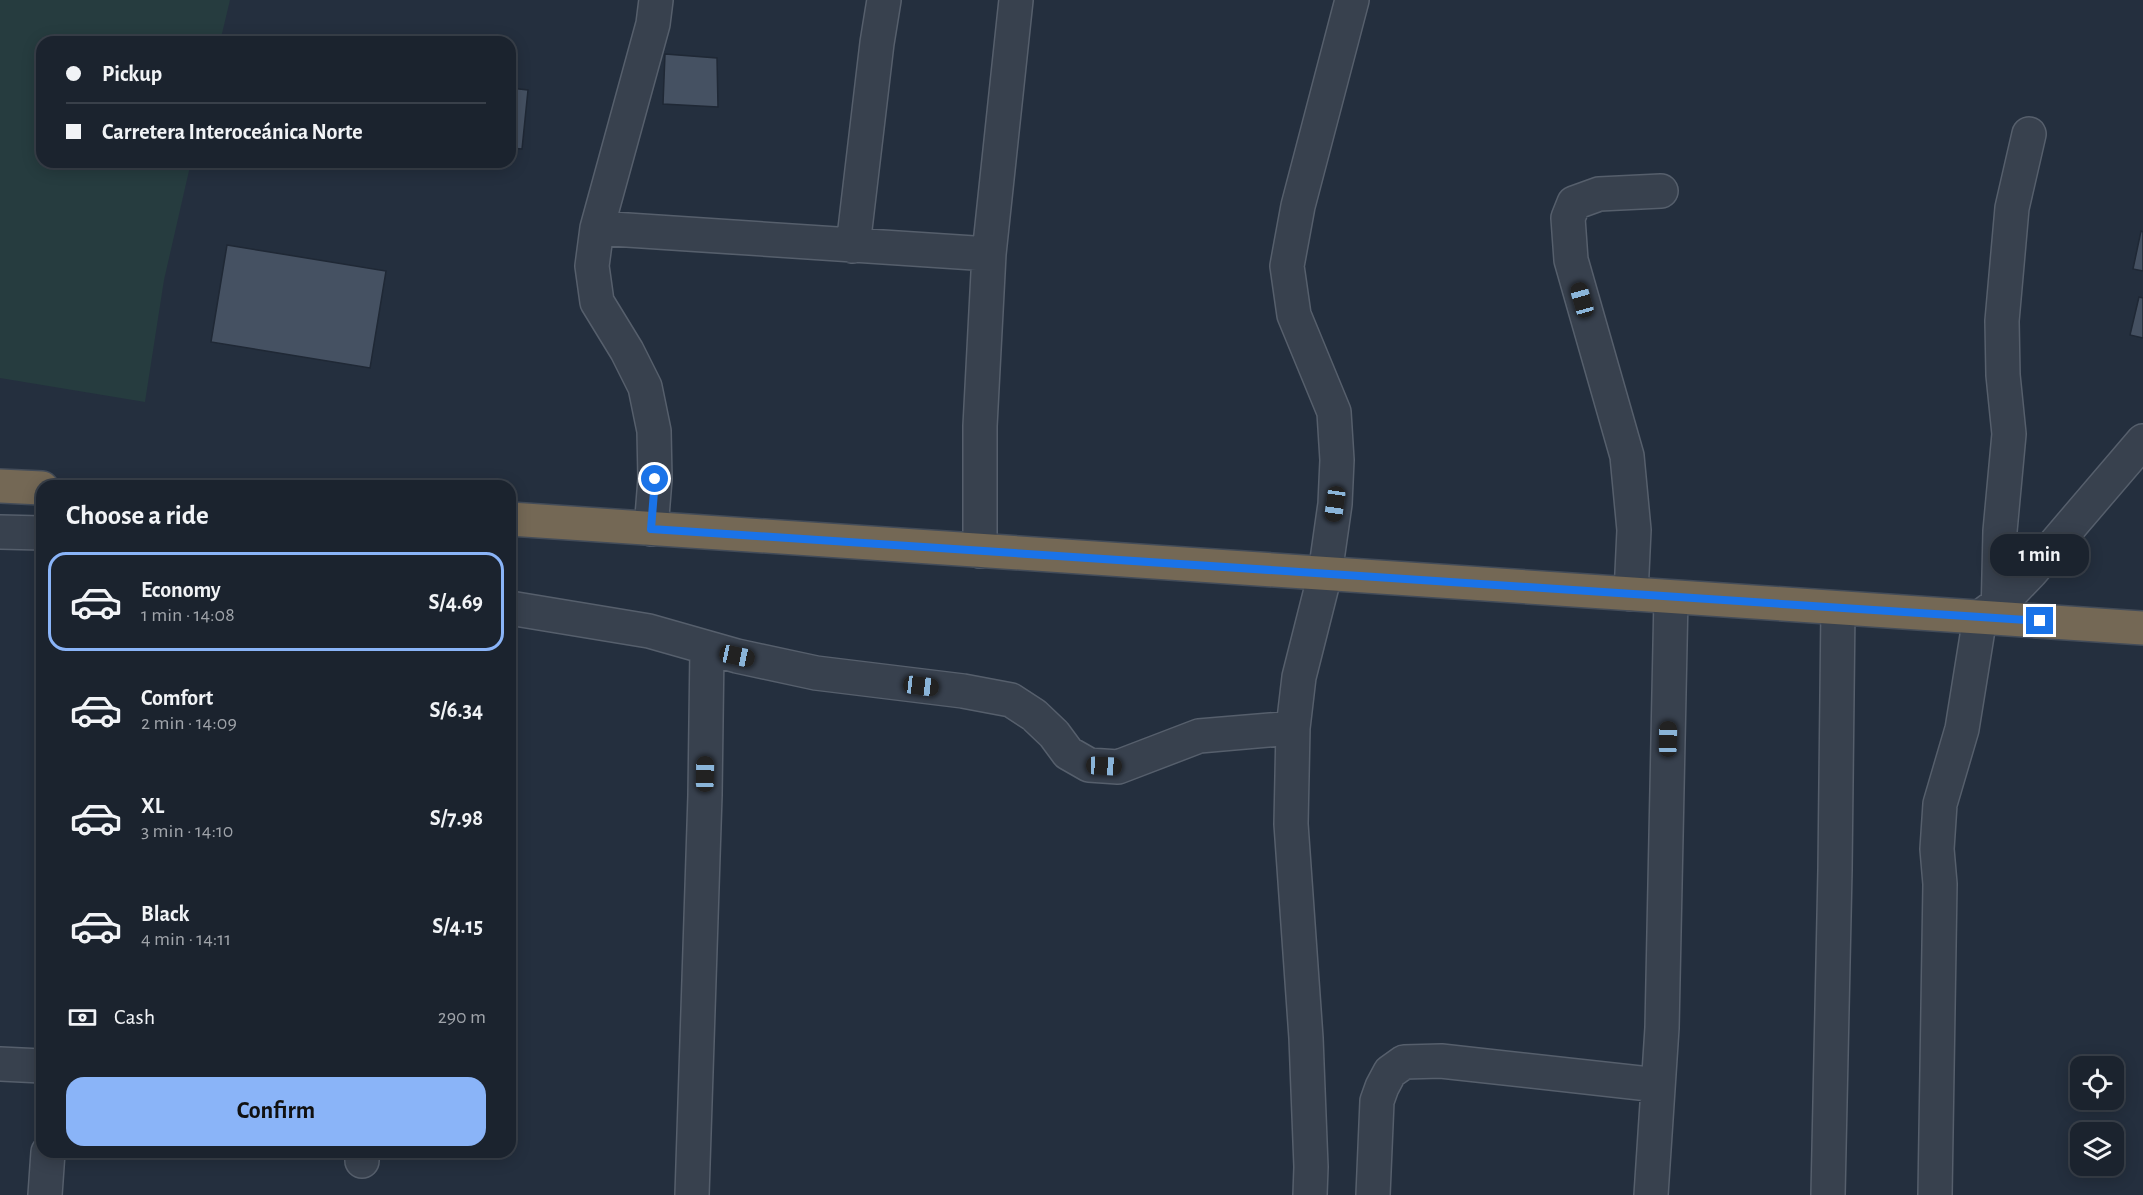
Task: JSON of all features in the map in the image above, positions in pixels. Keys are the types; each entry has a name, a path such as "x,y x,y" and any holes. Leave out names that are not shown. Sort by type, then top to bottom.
{"highway":[{"path":"0,486 36,488"},
{"path":"516,519 1838,608 1992,613 2143,628"}],"street":[{"path":"651,529 655,479 654,430 645,387 627,351 597,302 592,266 597,228 653,24 656,0"},
{"path":"853,246 884,0"},
{"path":"980,551 980,426 989,254 1016,0"},
{"path":"1310,1195 1306,1038 1291,824 1293,728 1299,677 1325,574 1335,504 1337,460 1334,412 1294,315 1287,266 1298,206 1352,0"},
{"path":"1935,1195 1940,884 1937,849 1940,804 1992,613 2009,434 2003,375 2003,300 2012,208 2029,134"},
{"path":"1631,594 1634,530 1627,456 1571,260 1568,218 1574,203 1599,194 1661,191"},
{"path":"597,228 989,254"},
{"path":"1992,613 2031,572 2143,441"},
{"path":"0,532 36,533"},
{"path":"1651,1195 1662,1028 1671,597"},
{"path":"1828,1195 1838,608"},
{"path":"516,609 649,631 737,656 816,673 963,691 1011,700 1034,715 1054,734 1068,753 1089,765 1118,767 1199,736 1293,728"},
{"path":"692,1195 705,807 707,648"},
{"path":"1373,1195 1377,1101 1390,1072 1404,1062 1441,1061 1658,1085"},
{"path":"0,1064 36,1066"},
{"path":"45,1195 48,1158"}],"green space":[{"path":"0,0 230,0 221,36 36,36 36,168 190,168 164,280 145,402 0,378"}],"building":[{"path":"665,54 717,58 718,107 663,104"},
{"path":"516,89 528,90 522,149 516,148"},
{"path":"2141,231 2143,232 2143,271 2133,269"},
{"path":"227,245 386,271 370,368 211,342"},
{"path":"2139,297 2143,298 2143,338 2130,335"}],"route":[{"path":"655,479 651,529 2040,621"}]}
